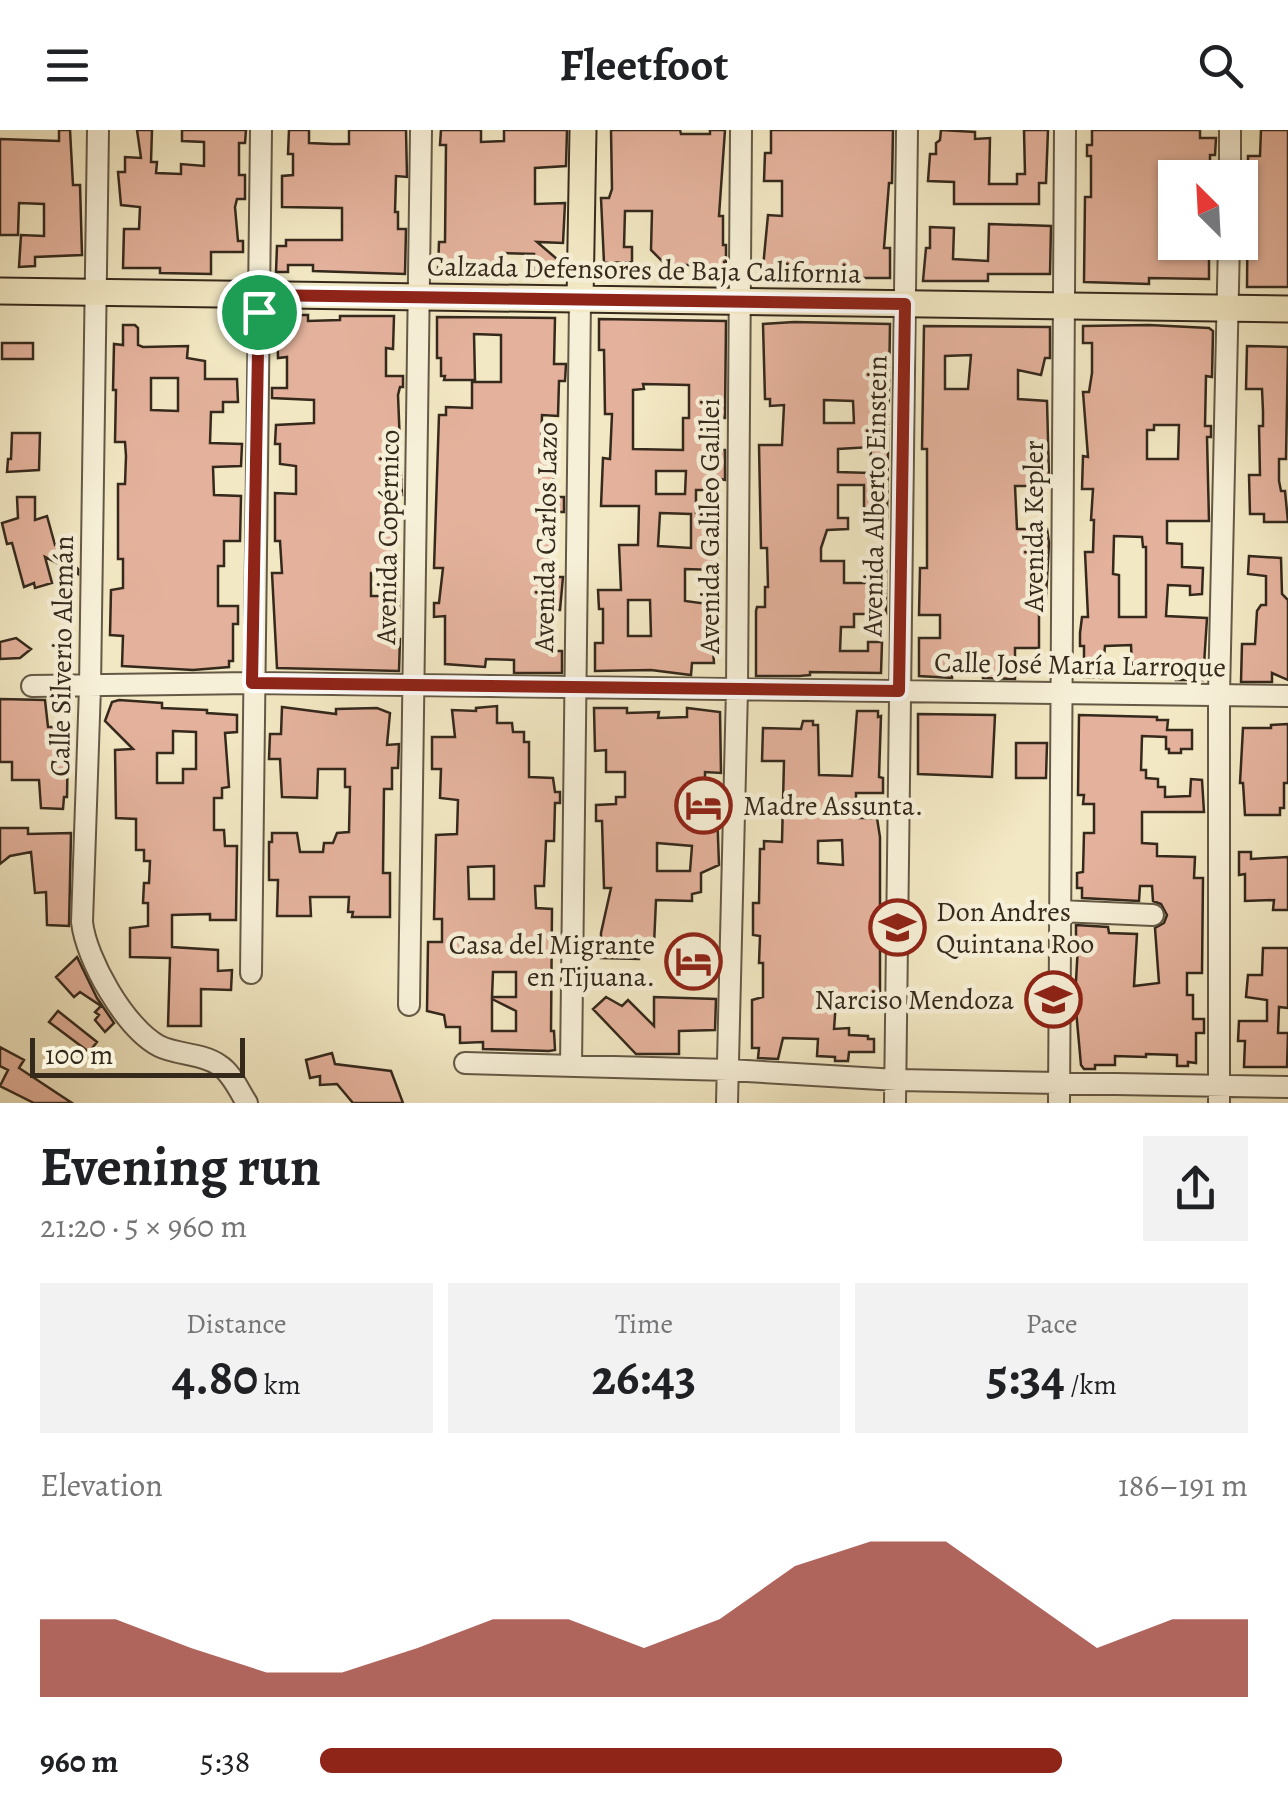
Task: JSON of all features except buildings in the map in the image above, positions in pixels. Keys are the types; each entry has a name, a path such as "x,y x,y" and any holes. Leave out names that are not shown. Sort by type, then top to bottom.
{"main road":[{"name":"Avenida Carlos Lazo","path":"580,300 582,130"},
{"name":"Calzada Defensores de Baja California","path":"0,291 1288,309"}],"street":[{"name":"Calle Silverio Alemán","path":"98,130 90,686 82,922 92,964 140,1033 161,1047 219,1064 247,1103"},
{"path":"251,973 261,130"},
{"name":"Avenida Copérnico","path":"409,1005 421,130"},
{"name":"Avenida Galileo Galilei","path":"727,1103 737,689 741,130"},
{"name":"Avenida Alberto Einstein","path":"895,1103 907,130"},
{"name":"Avenida Kepler","path":"1059,1103 1066,130"},
{"path":"1230,130 1230,160"},
{"path":"1218,1094 1219,695 1229,260"},
{"name":"Avenida Carlos Lazo","path":"571,1066 580,300"},
{"name":"Calle José María Larroque","path":"32,686 252,683 1288,696"},
{"path":"1060,911 1153,915"},
{"path":"465,1063 730,1070 897,1080 1059,1081 1218,1094 1288,1087"}],"place":[{"name":"Madre Assunta.","path":"704,806"},
{"name":"Don Andres Quintana Roo","path":"897,928"},
{"name":"Casa del Migrante en Tijuana.","path":"694,961"},
{"name":"Narciso Mendoza","path":"1053,1000"}],"route":[{"path":"259,295 905,304 899,691 252,683 259,312 259,295"}]}
